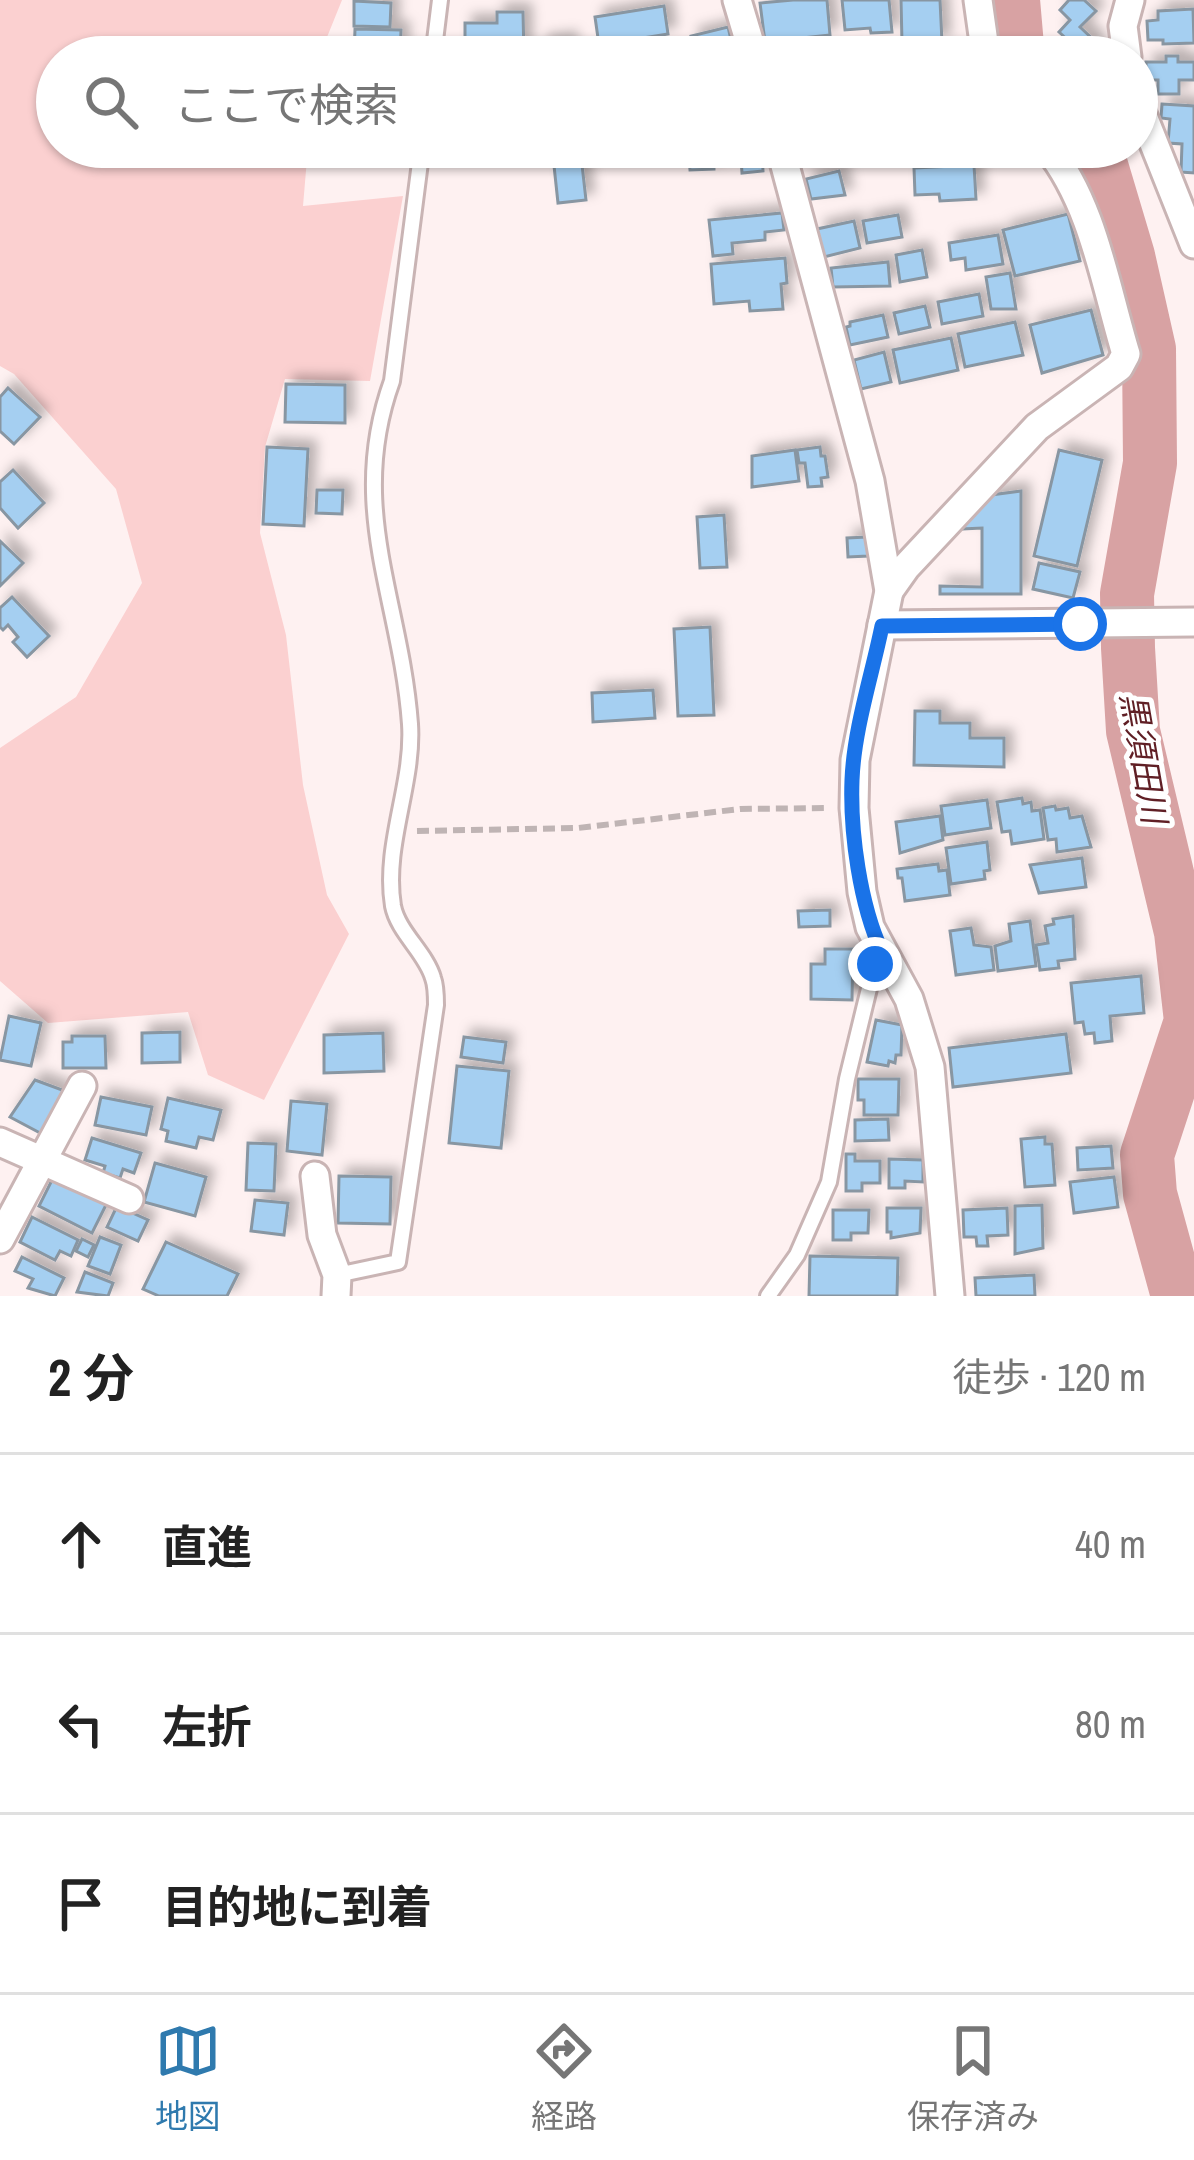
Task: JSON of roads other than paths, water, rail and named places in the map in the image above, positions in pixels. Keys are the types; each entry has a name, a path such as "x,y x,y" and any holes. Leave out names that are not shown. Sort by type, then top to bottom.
{"street":[{"path":"737,0 748,36"},
{"path":"977,0 983,36"},
{"path":"1124,36 1130,0"},
{"path":"1158,154 1194,244"},
{"path":"786,168 870,481 889,591 855,760 854,808 870,927 909,999 930,1067 950,1296"},
{"path":"889,591 1037,427 1119,367 1126,354 1082,207 1059,168"},
{"path":"882,626 1194,622"},
{"path":"0,1240 82,1086"},
{"path":"0,1142 129,1199"},
{"path":"315,1176 322,1235 337,1285"}],"lane":[{"path":"436,36 440,0"},
{"path":"337,1285 398,1262 436,1006 433,976 393,909 395,832 411,728 372,501 379,417 392,380 419,168"},
{"path":"768,1296 797,1255 829,1182 847,1079 882,952"}],"waterway":[{"name":"黒須田川","path":"1013,0 1016,36"},
{"name":"黒須田川","path":"1102,168 1149,349 1150,463 1127,594 1128,648 1133,731 1181,932 1191,1021 1147,1155 1150,1194 1178,1296"}]}
